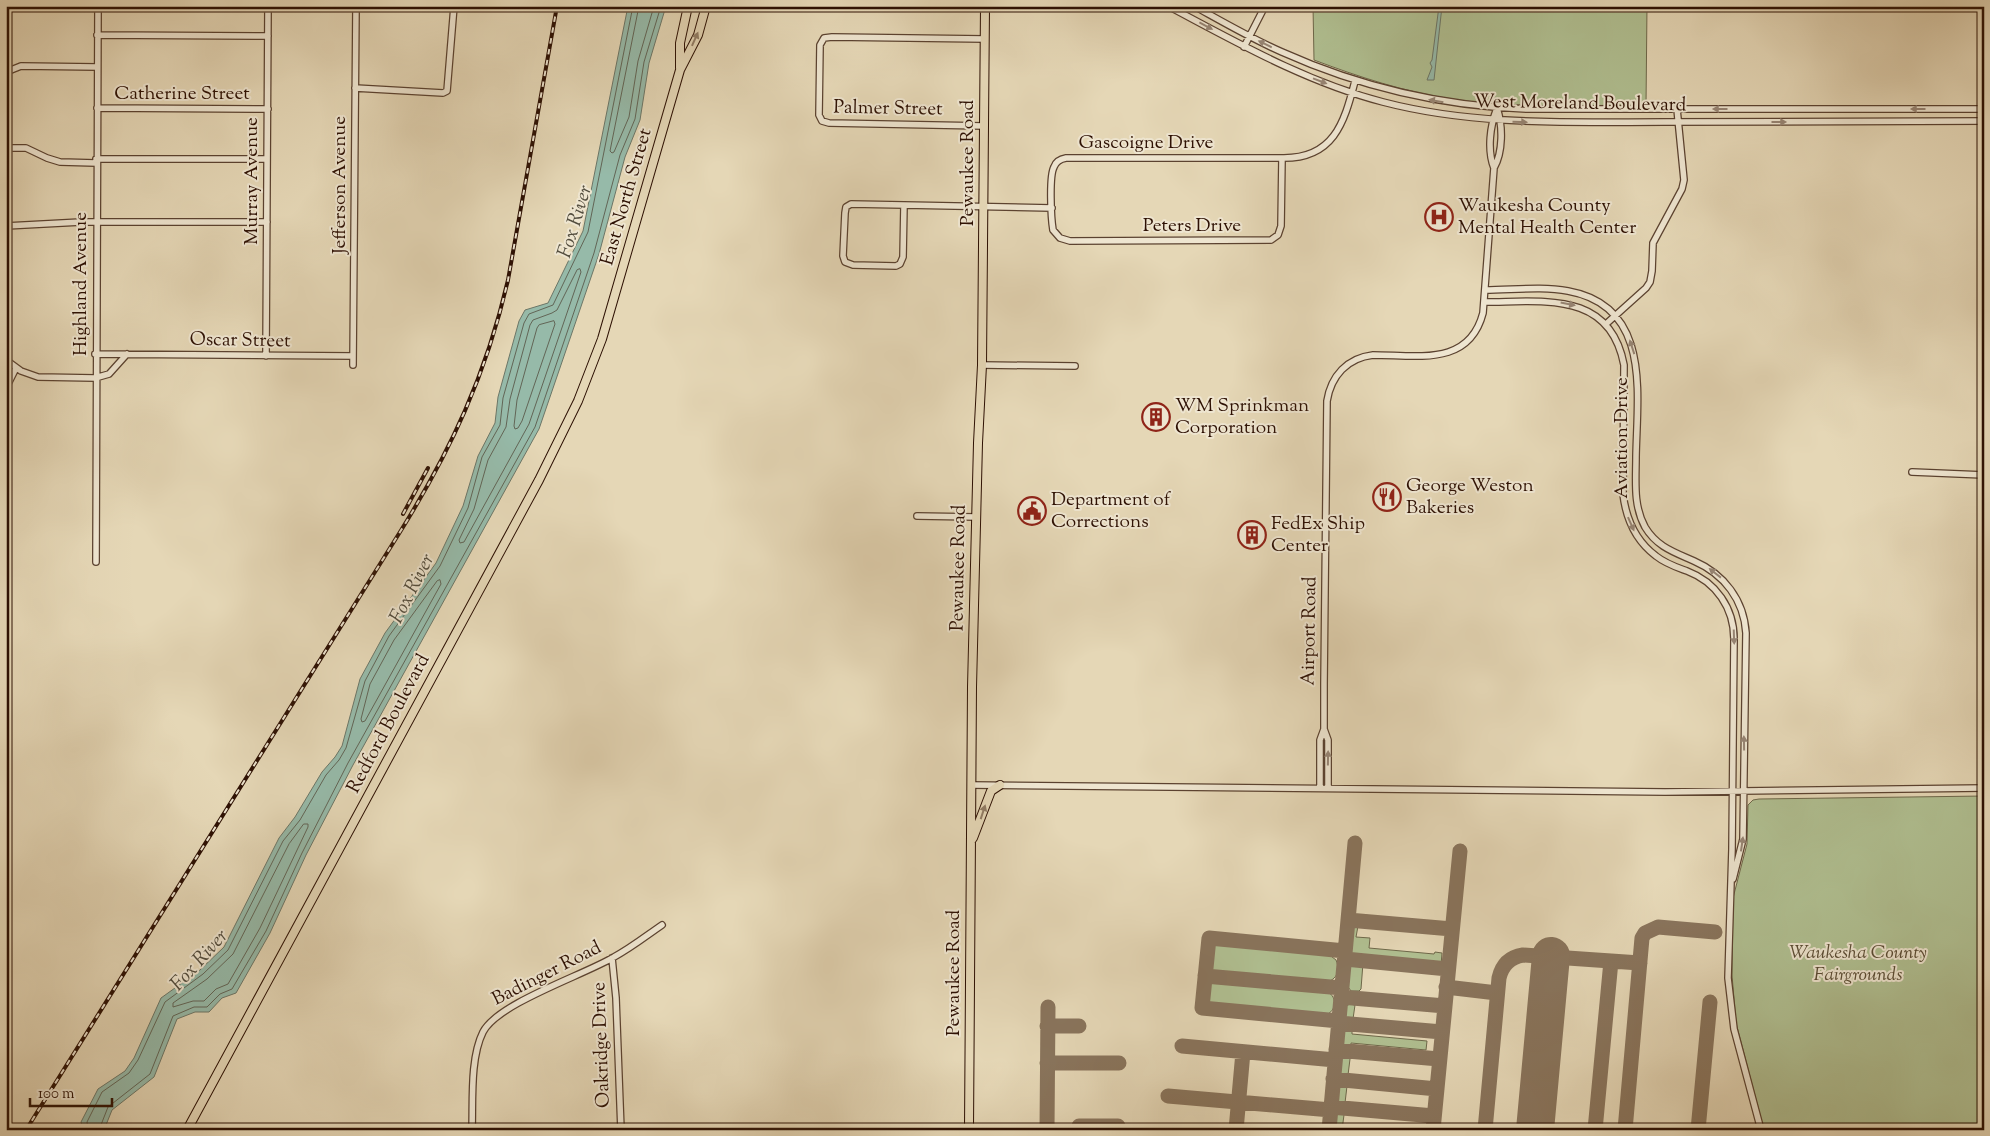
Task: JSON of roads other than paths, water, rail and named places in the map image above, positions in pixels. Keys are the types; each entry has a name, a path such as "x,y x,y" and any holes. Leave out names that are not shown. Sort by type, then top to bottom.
{"main road":[{"name":"East North Street","path":"680,70 680,44 688,6"},
{"name":"East North Street","path":"604,332 680,70 698,35 706,6"},
{"name":"Pewaukee Road","path":"969,1130 971,785 976,517 982,366 985,6"},
{"name":"Redford Boulevard","path":"189,1128 539,480 578,401 604,332"},
{"path":"971,842 991,791 1000,785"}],"street":[{"name":"Highland Avenue","path":"96,562 95,378 98,6"},
{"name":"Murray Avenue","path":"266,356 268,6"},
{"name":"Jefferson Avenue","path":"354,364 356,6"},
{"path":"355,88 443,93 447,91 454,6"},
{"name":"West Moreland Boulevard","path":"1168,6 1244,47 1286,67 1352,93 1407,108 1450,115 1501,121 1563,122 1984,121"},
{"name":"West Moreland Boulevard","path":"1194,6 1291,56 1355,81 1452,104 1498,108 1563,109 1984,109"},
{"path":"1244,47 1264,6"},
{"path":"98,35 268,36"},
{"name":"Palmer Street","path":"984,39 832,36 823,39 820,45 819,115 822,121 829,123 984,126"},
{"path":"1286,67 1291,56"},
{"path":"6,72 21,66 97,67"},
{"name":"Gascoigne Drive","path":"1052,208 1053,169 1058,160 1066,158 1282,158 1305,156 1316,152 1329,142 1342,123 1355,81"},
{"path":"1450,115 1452,104"},
{"name":"Catherine Street","path":"97,108 268,109"},
{"name":"Airport Road","path":"1494,168 1490,158 1492,120 1498,108"},
{"name":"Airport Road","path":"1320,788 1320,740 1324,729 1327,401 1330,386 1342,369 1363,357 1373,355 1438,355 1458,349 1468,342 1478,329 1483,313 1494,168 1499,159 1501,121 1498,108"},
{"path":"1563,109 1563,122"},
{"path":"1606,324 1616,317 1650,282 1654,243 1682,189 1684,180 1677,109"},
{"path":"1748,109 1748,122"},
{"path":"1873,109 1873,122"},
{"path":"1942,109 1942,122"},
{"path":"1972,109 1972,121"},
{"path":"1806,110 1806,122"},
{"path":"6,148 26,148 46,158 60,162 267,159"},
{"name":"Peters Drive","path":"1052,208 1054,232 1065,240 1271,240 1278,235 1281,226 1282,158"},
{"path":"904,205 904,257 900,264 896,266 853,265 845,262 844,213 846,207 852,204 984,206 1052,208"},
{"path":"6,226 96,221 267,222"},
{"name":"Aviation Drive","path":"1485,290 1568,291 1584,295 1598,302 1616,317 1628,334 1635,352 1637,374 1637,504 1642,520 1653,537 1670,551 1710,569 1732,591 1741,609 1746,629 1742,846 1730,891"},
{"path":"1546,290 1546,302"},
{"name":"Aviation Drive","path":"1484,302 1558,302 1578,306 1596,315 1606,324 1619,345 1624,365 1624,504 1631,525 1641,542 1663,561 1707,582 1725,603 1731,617 1734,632 1732,849 1728,978 1731,1012 1761,1130"},
{"name":"Oscar Street","path":"96,354 354,356"},
{"path":"6,360 16,368 38,377 95,378 109,374 127,354"},
{"path":"982,366 1075,366"},
{"path":"6,388 16,368"},
{"path":"1624,433 1636,433"},
{"path":"1624,466 1636,466"},
{"path":"1912,472 1984,475"},
{"path":"917,516 976,517"},
{"path":"1663,561 1670,551"},
{"path":"1725,603 1732,591"},
{"path":"1733,727 1744,727"},
{"name":"Airport Road","path":"1324,729 1328,740 1328,788"},
{"path":"971,785 1732,792 1984,788"},
{"name":"Badinger Road","path":"472,1130 476,1053 481,1037 489,1024 507,1009 612,958 662,925"},
{"name":"Oakridge Drive","path":"612,958 616,998 621,1130"}],"water":[{"path":"628,6 666,6 649,63 640,120 625,157 599,254 539,429 353,765 306,855 270,933 236,993 222,998 209,1012 195,1012 177,1019 154,1077 112,1110 104,1130 83,1130 81,1122 98,1089 125,1071 134,1058 161,998 200,970 224,947 279,838 295,817 322,772 342,746 360,679 385,633 436,563 463,506 478,456 495,423 498,397 519,321 525,310 548,303 583,231"},
{"path":"1439,6 1442,6 1434,80 1427,80 1432,67 1430,63 1432,60"}],"railway":[{"path":"26,1130 400,532 451,441 478,380 508,280 557,6"},
{"path":"403,514 428,468"}],"place":[{"name":"Waukesha County Mental Health Center","path":"1439,217"},
{"name":"WM Sprinkman Corporation","path":"1156,417"},
{"name":"George Weston Bakeries","path":"1387,497"},
{"name":"Department of Corrections","path":"1032,511"},
{"name":"FedEx Ship Center","path":"1252,535"}],"water label":[{"name":"Fox River","path":"576,222"},
{"name":"Fox River","path":"413,589"},
{"name":"Fox River","path":"200,961"}],"park label":[{"name":"Waukesha County Fairgrounds","path":"1858,964"}]}
